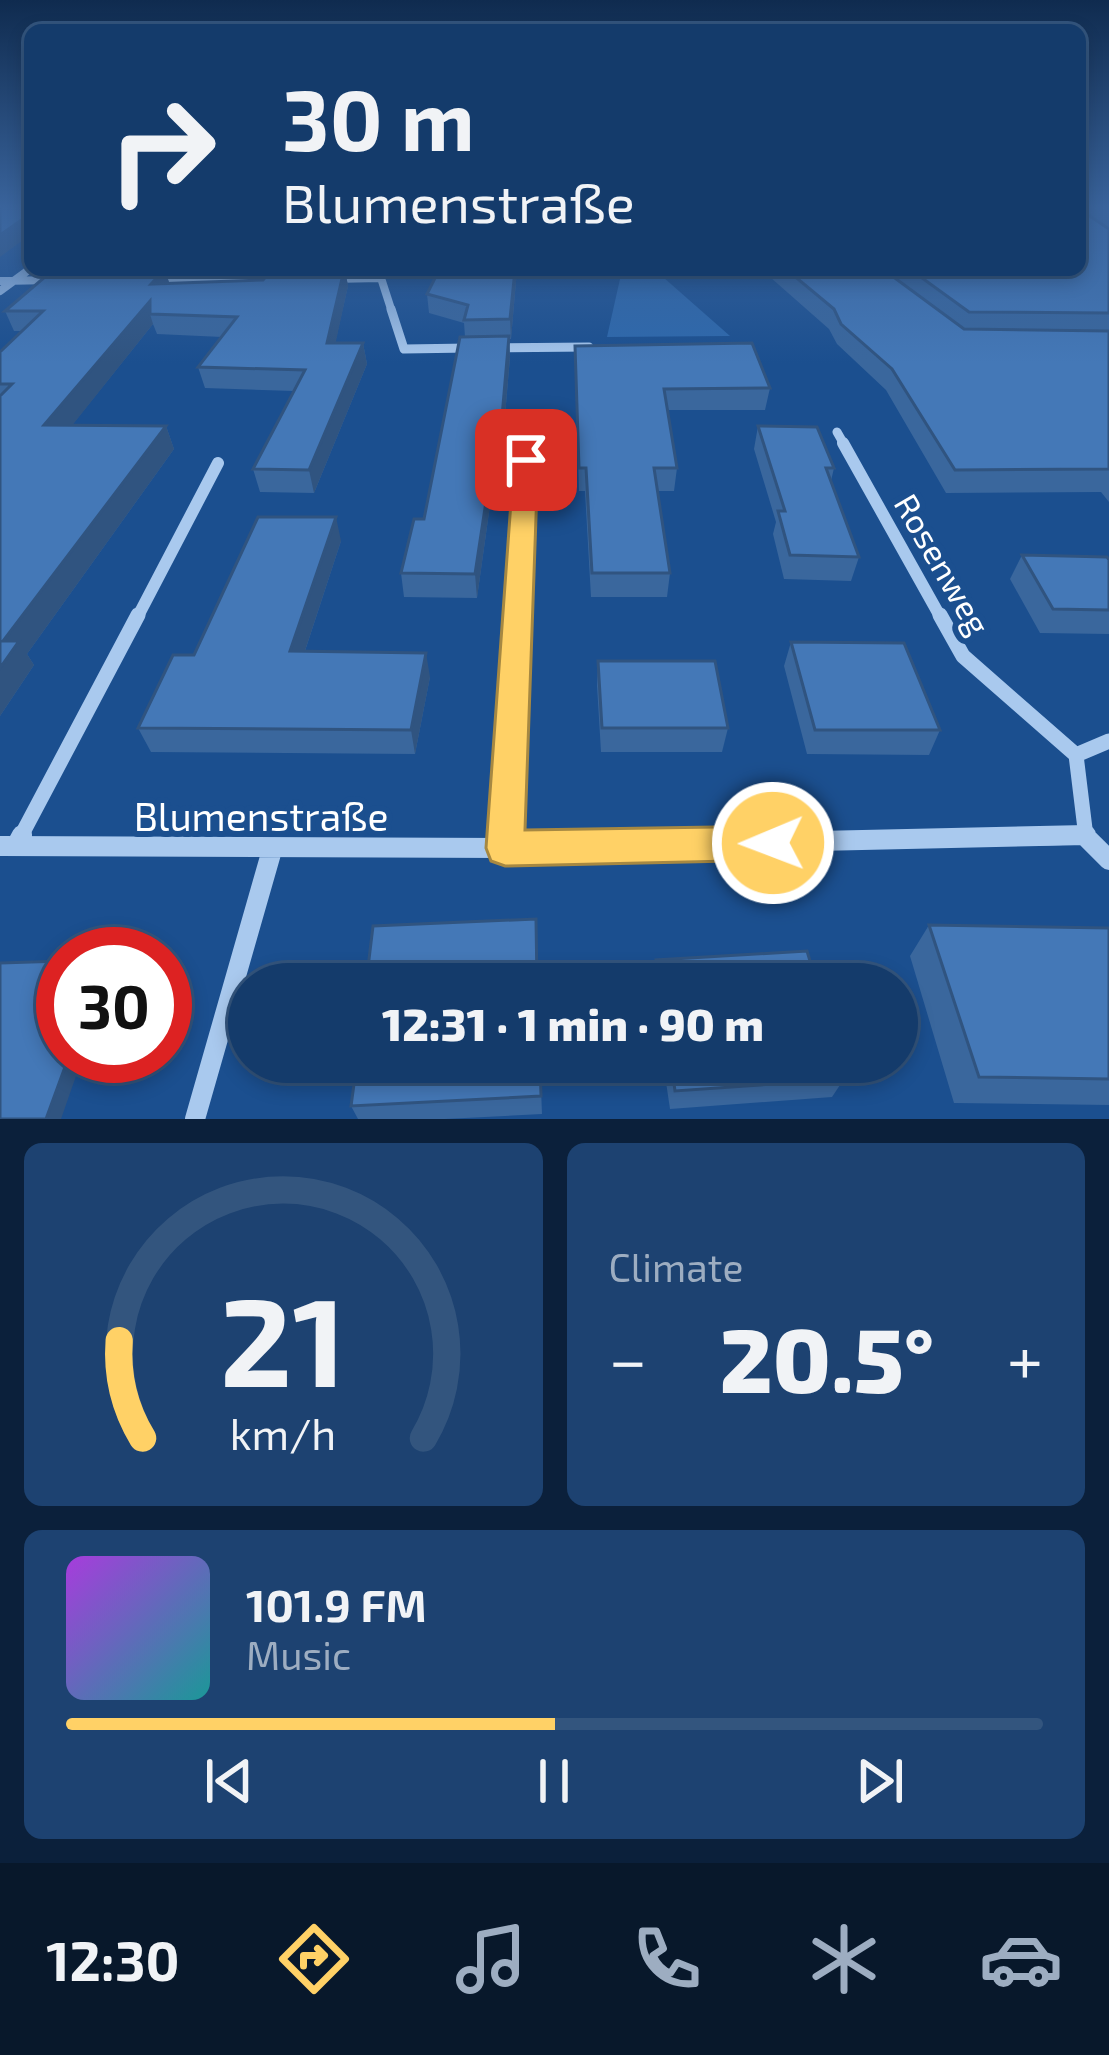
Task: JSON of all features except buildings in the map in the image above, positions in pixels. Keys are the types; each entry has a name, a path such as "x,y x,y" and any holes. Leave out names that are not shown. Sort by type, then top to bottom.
{"street":[{"path":"0,291 24,274"},
{"path":"315,279 356,276"},
{"path":"385,276 404,349 608,347"},
{"path":"134,280 293,279"},
{"path":"0,281 63,280"},
{"name":"Rosenweg","path":"837,432 963,656 1076,755"},
{"path":"505,848 526,460"},
{"name":"Blumenstraße","path":"218,463 8,846 272,850 1086,837"},
{"path":"1109,741 1076,755 1086,837 1109,860"},
{"path":"194,1119 272,850"}],"shaded area":[{"path":"621,276 662,276 730,336 607,337"}],"route":[{"path":"526,460 505,848 773,843"}]}
